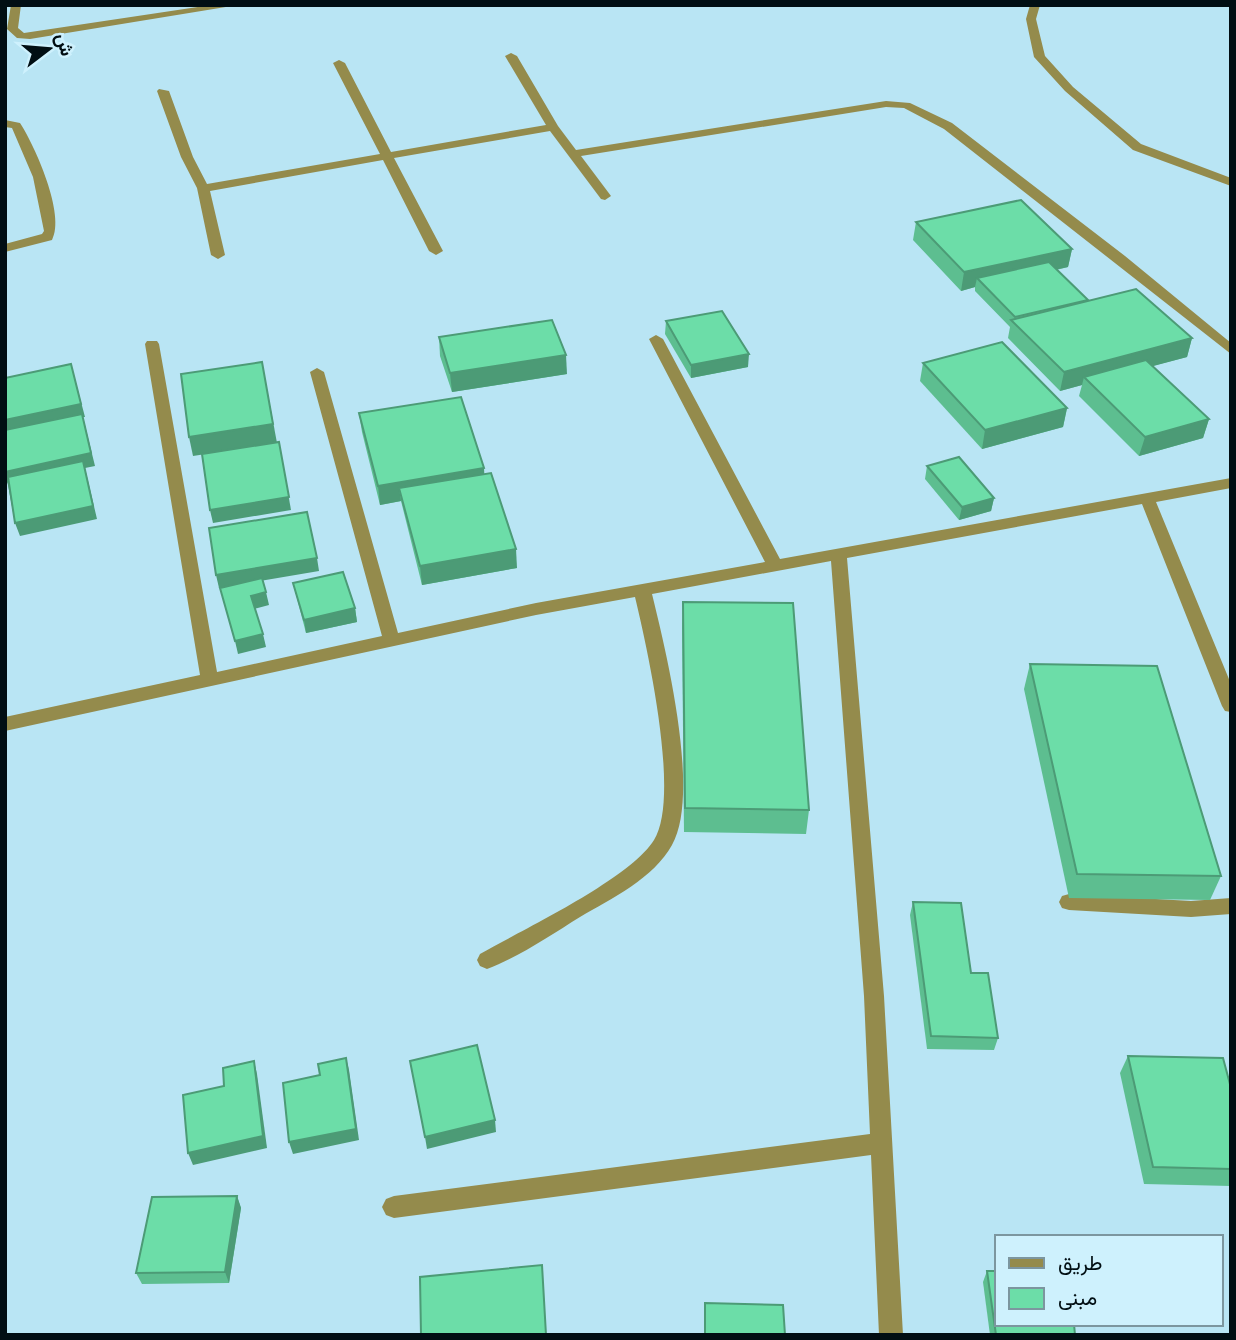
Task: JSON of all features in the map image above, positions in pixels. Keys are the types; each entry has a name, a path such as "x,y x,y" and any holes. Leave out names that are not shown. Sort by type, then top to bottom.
{"street":[{"path":"12,7 12,29 21,36 30,36 233,5"},
{"path":"1035,5 1031,19 1040,57 1069,89 1137,147 1231,182"},
{"path":"511,56 553,127 605,196"},
{"path":"339,62 436,251"},
{"path":"163,90 187,157 203,188 218,256"},
{"path":"573,153 744,124 886,104 906,105 948,126 1120,259 1231,350"},
{"path":"5,123 16,126 32,155 41,177 50,231 47,237 38,242 5,248"},
{"path":"203,188 553,127"},
{"path":"656,339 775,565"},
{"path":"152,344 209,679"},
{"path":"317,372 391,639"},
{"path":"5,723 391,639 642,589 1231,483"},
{"path":"1147,498 1231,706"},
{"path":"839,555 874,996 891,1335"},
{"path":"487,960 643,866 665,842 672,816 673,783 659,654 642,589"},
{"path":"1069,902 1191,909 1231,906"},
{"path":"394,1207 881,1143"}],"building":[{"path":"1021,200 1072,249 964,272 916,222"},
{"path":"1049,262 1088,300 1015,317 977,278"},
{"path":"1136,289 1192,338 1064,372 1011,320"},
{"path":"722,311 749,354 691,365 666,321"},
{"path":"552,320 566,355 450,373 439,337"},
{"path":"1002,342 1067,408 985,430 923,363"},
{"path":"1146,360 1209,419 1145,437 1084,377"},
{"path":"262,362 273,424 189,437 181,374"},
{"path":"71,364 81,404 5,420 5,378"},
{"path":"461,397 484,468 378,486 359,413"},
{"path":"82,414 91,453 5,472 5,430"},
{"path":"279,442 289,497 210,510 202,454"},
{"path":"959,457 994,498 962,507 927,466"},
{"path":"83,461 93,506 15,523 8,477"},
{"path":"491,473 516,549 420,566 399,488"},
{"path":"307,512 317,558 216,575 209,528"},
{"path":"343,572 355,608 304,620 293,583"},
{"path":"262,578 266,592 251,596 263,634 235,641 220,588"},
{"path":"683,602 793,603 809,810 685,808"},
{"path":"1030,664 1157,666 1221,876 1077,874"},
{"path":"913,902 961,903 971,973 988,973 998,1038 931,1036"},
{"path":"477,1045 495,1120 425,1137 410,1061"},
{"path":"1128,1056 1223,1058 1231,1088 1231,1169 1153,1167"},
{"path":"346,1058 356,1129 289,1142 283,1083 320,1075 318,1064"},
{"path":"254,1061 263,1136 188,1153 183,1095 224,1086 223,1068"},
{"path":"237,1196 225,1272 136,1273 152,1197"},
{"path":"542,1265 546,1335 421,1335 420,1277"},
{"path":"987,1271 995,1271 995,1326 1074,1326 1075,1335 996,1335"},
{"path":"705,1303 783,1305 785,1335 705,1335"}]}
